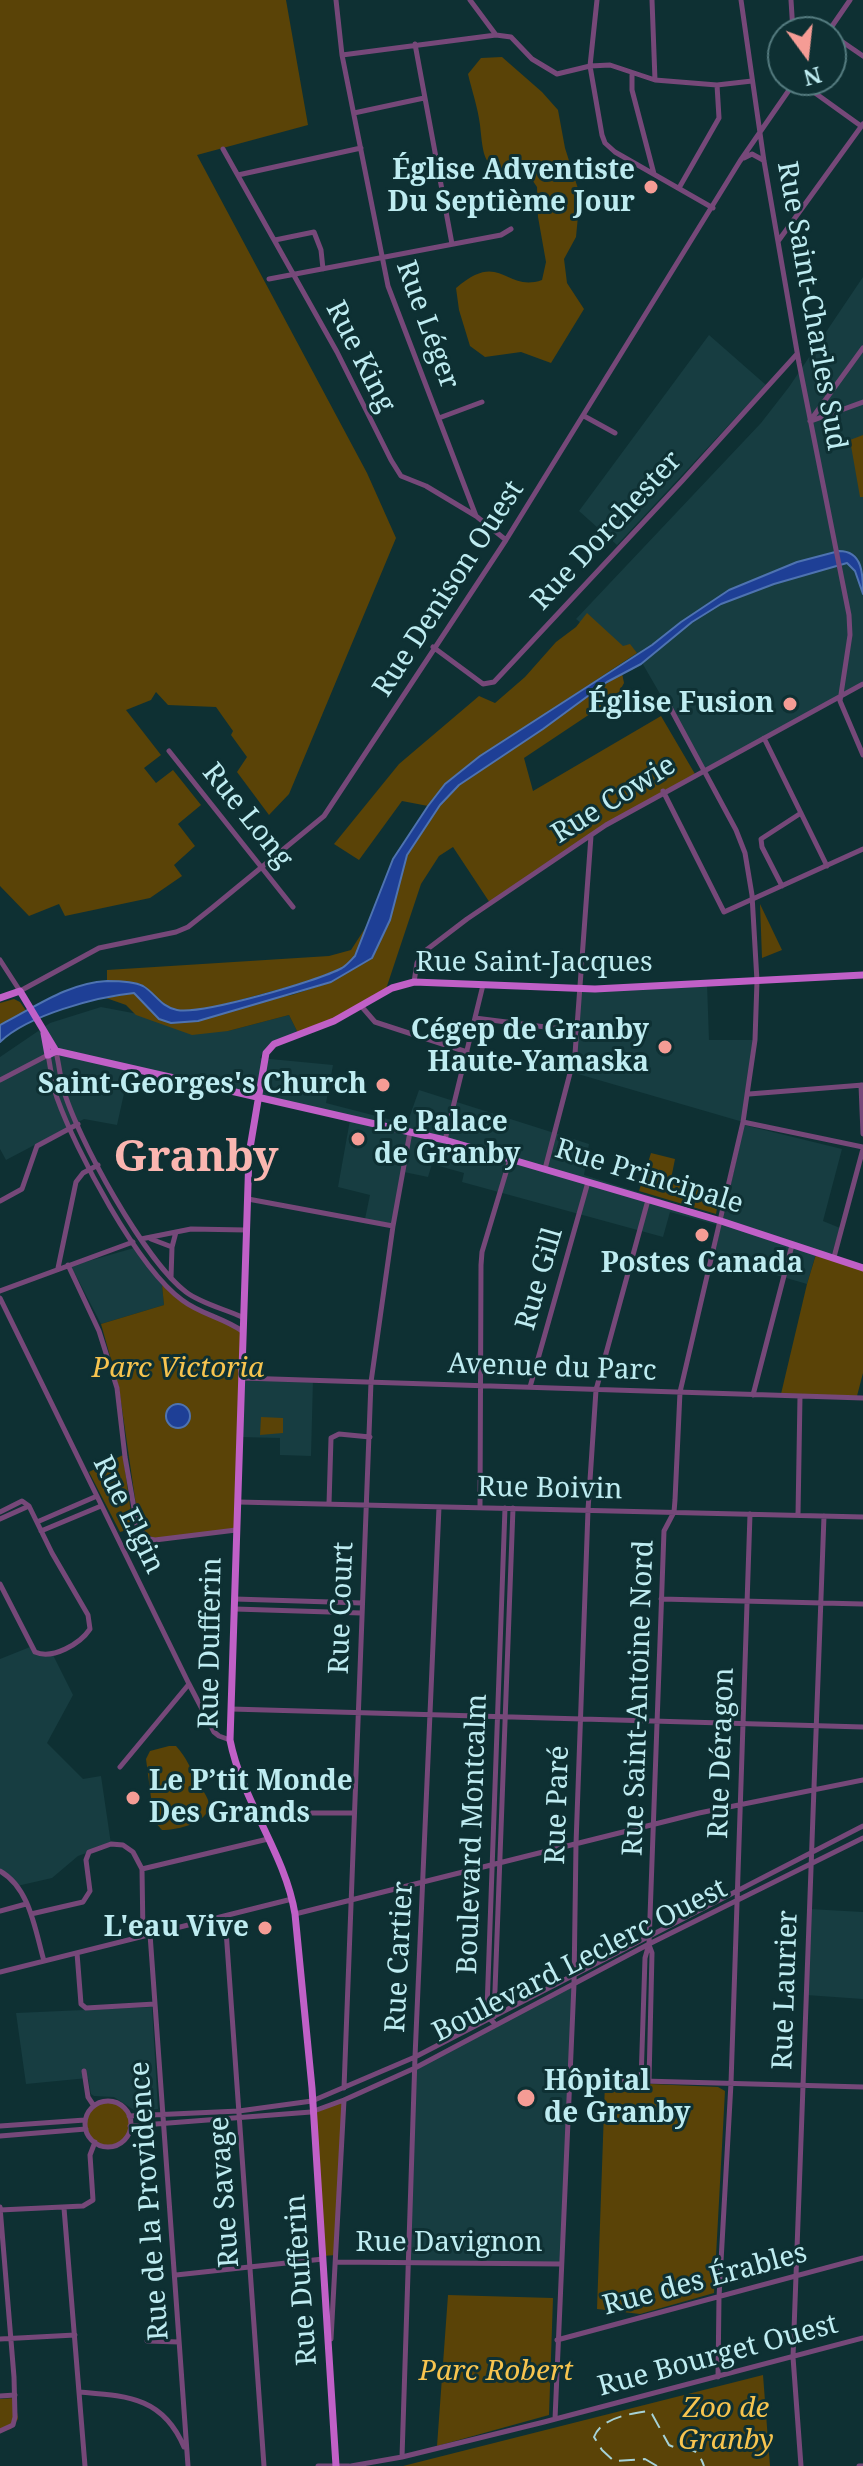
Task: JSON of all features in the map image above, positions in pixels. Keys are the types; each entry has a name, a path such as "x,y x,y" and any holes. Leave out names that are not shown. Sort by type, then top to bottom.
{"main road":[{"name":"Rue Saint-Jacques","path":"257,1097 266,1053 274,1044 334,1021 392,988 414,982 581,989 863,975"},
{"path":"0,998 20,991 52,1053"},
{"name":"Rue Principale","path":"52,1053 445,1140 721,1221 863,1268"},
{"name":"Rue Dufferin","path":"257,1097 249,1154 242,1317 230,1740 236,1763 292,1899 295,1914 312,2101 336,2465"}],"street":[{"name":"Rue Léger","path":"336,0 342,55 388,286 476,516"},
{"path":"470,0 496,35"},
{"path":"597,0 590,66 605,143 615,152 713,208"},
{"path":"652,0 655,80"},
{"name":"Rue Saint-Charles Sud","path":"741,0 778,241 849,615 850,635 840,701 863,755"},
{"path":"342,55 496,35 511,37 532,59 557,74 610,65 655,80 717,85 752,81"},
{"path":"415,44 452,244"},
{"path":"632,74 632,90 655,175"},
{"path":"679,188 719,118 717,85"},
{"name":"Rue Denison Ouest","path":"20,991 99,948 188,927 324,816 506,540 740,161 785,96"},
{"path":"778,241 862,125 819,96"},
{"path":"354,113 424,98"},
{"path":"238,175 361,148"},
{"name":"Rue King","path":"223,149 401,476 426,486 476,516 506,540"},
{"path":"740,161 752,154 764,161"},
{"path":"269,279 501,235 511,229"},
{"path":"275,240 314,232 321,250 323,269"},
{"path":"810,421 863,348"},
{"name":"Rue Dorchester","path":"433,647 483,684 494,682 798,353"},
{"path":"439,418 482,402"},
{"path":"810,421 863,402"},
{"path":"584,416 615,433"},
{"name":"Rue Cowie","path":"414,982 417,963 425,951 478,911 591,835 663,791 863,684"},
{"name":"Rue Saint-Antoine Nord","path":"645,2081 652,1953 649,1936 664,1531 674,1512 680,1392 749,1094 757,981 752,901 745,853 736,830 666,700"},
{"path":"764,738 827,866"},
{"name":"Rue Long","path":"169,751 293,907"},
{"path":"663,791 722,912 863,849"},
{"path":"782,886 761,839 801,813"},
{"path":"545,1169 575,1054 591,835"},
{"path":"0,960 20,991"},
{"path":"445,1140 483,985"},
{"path":"362,1007 375,1022 467,1052"},
{"path":"475,1018 577,1031"},
{"path":"0,1080 52,1053"},
{"path":"52,1053 78,1124 141,1239 171,1278 189,1294 242,1317"},
{"path":"52,1053 57,1098 90,1169 133,1242 183,1301 242,1331"},
{"path":"749,1094 862,1085 863,1134"},
{"path":"743,1122 863,1148 834,1257"},
{"path":"0,1201 22,1189 37,1146 78,1124"},
{"name":"Rue Court","path":"344,2088 371,1382 410,1131"},
{"path":"480,1508 479,1284 482,1252 510,1158"},
{"path":"58,1268 76,1182 83,1173 98,1165"},
{"name":"Rue Gill","path":"530,1387 588,1182"},
{"path":"247,1198 393,1226"},
{"name":"Rue Paré","path":"555,2419 574,1984 588,1510 596,1390 648,1200"},
{"path":"141,1239 176,1231 246,1230"},
{"path":"171,1278 176,1231"},
{"path":"151,1238 172,1247"},
{"path":"0,1291 133,1242"},
{"path":"753,1395 792,1244"},
{"path":"152,1268 172,1259"},
{"path":"68,1265 99,1331 117,1388 138,1531 144,1538"},
{"name":"Rue Elgin","path":"0,1298 189,1684 214,1732 230,1740"},
{"name":"Avenue du Parc","path":"241,1378 863,1398"},
{"path":"798,1515 800,1396"},
{"path":"329,1504 331,1438 339,1434 370,1437"},
{"path":"37,1522 97,1496"},
{"path":"0,1512 22,1501 29,1506 88,1615 90,1629 85,1637 53,1655 41,1655 35,1652 0,1584"},
{"name":"Rue Boivin","path":"237,1502 863,1517"},
{"path":"0,1519 29,1506"},
{"path":"41,1531 101,1506"},
{"name":"Rue Cartier","path":"402,2457 415,2057 439,1507"},
{"name":"Boulevard Montcalm","path":"491,2017 498,1863 505,1508"},
{"name":"Boulevard Montcalm","path":"491,2017 487,2009 491,1865 513,1508"},
{"path":"62,1511 66,1520"},
{"name":"Rue Déragon","path":"718,2377 750,1514"},
{"name":"Rue Laurier","path":"801,2466 793,2357 824,1516"},
{"path":"133,1537 139,1542 144,1538 155,1540 236,1530"},
{"path":"120,1544 138,1531"},
{"path":"235,1599 362,1603"},
{"path":"661,1599 863,1604"},
{"path":"302,1611 303,1601"},
{"path":"235,1609 361,1613"},
{"path":"120,1767 189,1684"},
{"path":"231,1709 863,1727"},
{"path":"295,1914 655,1824 863,1780"},
{"path":"257,1813 354,1813"},
{"name":"Boulevard Leclerc Ouest","path":"129,2116 239,2111 312,2101 415,2057 863,1826"},
{"name":"Boulevard Leclerc Ouest","path":"130,2126 311,2112 344,2100 415,2068 649,1944 863,1838"},
{"path":"142,1869 268,1839"},
{"path":"31,1914 83,1902 90,1891 86,1860 89,1852 96,1848 123,1845 133,1852 142,1869 143,1936"},
{"path":"0,1871 17,1886 31,1914 44,1961"},
{"path":"0,1972 292,1899"},
{"path":"0,1911 26,1904"},
{"name":"Rue Savage","path":"225,1916 264,2466"},
{"name":"Rue de la Providence","path":"150,1934 188,2466"},
{"path":"77,1953 81,2004 86,2008 155,2004"},
{"path":"491,2017 496,2025"},
{"path":"84,2071 88,2097 94,2106"},
{"path":"570,2079 863,2087"},
{"path":"330,2350 344,2100"},
{"path":"101,2102 113,2102 123,2107 129,2116 130,2126 123,2140 114,2145 95,2142 86,2129 85,2120 94,2106 101,2102"},
{"path":"0,2126 85,2120"},
{"path":"0,2136 86,2129"},
{"path":"0,2431 15,2421 15,2395 0,2208 64,2208 83,2206 93,2200 90,2155 95,2142"},
{"path":"64,2208 85,2466"},
{"name":"Rue des Érables","path":"557,2340 863,2258"},
{"path":"176,2275 323,2259"},
{"name":"Rue Davignon","path":"336,2262 561,2264"},
{"path":"0,2339 75,2335"},
{"name":"Rue Bourget Ouest","path":"318,2466 350,2466 402,2457 863,2338"},
{"path":"147,2341 179,2342"},
{"path":"80,2392 120,2394 140,2401 164,2416 177,2430 187,2453"},
{"path":"0,2396 15,2395"}],"shaded area":[{"path":"863,277 863,684 704,770 637,654 626,660 576,619 761,423"},
{"path":"709,335 766,385 617,545 579,511"},
{"name":"Cégep de Granby Haute-Yamaska","path":"707,983 709,1040 755,1040 743,1122 571,1072 581,989"},
{"path":"101,1007 228,1031 289,1015 298,1033 273,1041 260,1058 333,1065 326,1103 407,1124 419,1090 589,1144 584,1175 723,1219 744,1125 842,1149 823,1221 840,1228 832,1254 817,1250 807,1284 714,1257 721,1226 670,1212 663,1237 462,1182 464,1173 432,1164 428,1177 404,1172 395,1224 365,1219 370,1195 338,1187 350,1120 129,1071 117,1125 84,1119 6,1160 0,1149 0,1057 50,1023"},
{"path":"134,1248 162,1285 164,1305 101,1324 71,1266"},
{"path":"241,1378 313,1380 311,1456 280,1455 280,1438 239,1437"},
{"path":"30,1647 35,1652 53,1655 73,1695 47,1743 83,1779 101,1776 111,1844 78,1856 52,1878 17,1886 0,1871 0,1659"},
{"path":"809,1909 863,1912 863,1999 806,1995"},
{"path":"574,1984 561,2264 408,2261 415,2068"},
{"path":"152,2007 158,2109 134,2110 114,2097 94,2096 88,2078 26,2084 16,2013"}],"green space":[{"path":"0,0 286,0 308,125 197,155 367,473 396,538 289,794 269,815 237,772 247,757 216,707 168,705 156,692 151,700 126,710 161,755 144,768 156,783 173,770 201,805 178,824 195,846 174,865 182,876 150,898 65,916 59,904 29,916 0,886"},
{"path":"502,57 558,110 565,148 580,195 576,237 564,259 567,283 584,309 551,363 521,352 485,357 470,346 459,310 456,288 471,277 493,272 519,281 542,280 546,262 538,217 537,187 524,168 493,166 488,162 483,148 468,74 481,58"},
{"path":"863,435 863,497 860,497 850,440"},
{"path":"587,613 623,646 630,644 637,653 480,757 445,784 428,806 402,801 359,860 334,844 399,764 479,696 495,703"},
{"path":"622,673 624,683 617,696 524,758 533,791 661,716 695,774 606,825 490,903 453,847 439,856 421,884 385,992 362,1007 298,1033 289,1015 228,1031 192,1035 136,1015 126,1005 106,998 134,993 159,1019 292,995 331,982 372,958 390,920 407,855 440,805 459,784"},
{"path":"760,904 782,950 762,958"},
{"path":"371,919 355,956 343,968 306,982 199,1011 176,1010 166,1006 145,987 107,981 107,970 329,956 351,950"},
{"path":"14,999 27,1012 0,1025 0,1003"},
{"path":"651,1153 675,1159 671,1179 720,1193 716,1214 639,1191"},
{"path":"817,1251 863,1268 863,1373 857,1396 781,1394"},
{"name":"Parc Victoria","path":"162,1285 183,1303 241,1330 236,1530 155,1540 139,1526 119,1388 101,1324 164,1305"},
{"path":"261,1417 283,1418 283,1433 260,1435"},
{"name":"Parc Victoria","path":"123,1455 132,1520 131,1529 120,1532 89,1472"},
{"path":"176,1746 183,1755 207,1798 208,1808 193,1824 162,1830 154,1821 146,1759 150,1751"},
{"path":"605,2082 718,2087 725,2091 714,2293 640,2314 597,2309"},
{"path":"108,2101 124,2108 131,2124 124,2140 108,2147 92,2140 85,2124 92,2108"},
{"path":"342,2102 337,2255 322,2256 311,2112"},
{"name":"Parc Robert","path":"448,2295 553,2298 549,2415 437,2446"},
{"name":"Zoo de Granby","path":"763,2375 770,2466 403,2466"},
{"path":"15,2398 18,2419 11,2429 0,2432 0,2399"}],"water":[{"path":"839,551 853,555 860,565 863,594 855,571 847,563 774,584 721,604 692,622 641,664 607,682 459,785 440,805 407,855 390,920 372,958 331,982 198,1021 171,1023 159,1019 134,993 118,995 45,1016 12,1032 0,1042 0,1025 78,986 107,981 130,982 147,989 167,1006 190,1010 260,996 342,968 355,956 393,859 445,784 480,756 652,645 729,590 797,562"},
{"path":"178,1404 189,1411 190,1416 183,1427 178,1428 167,1421 166,1416 173,1405"}],"railway":[{"path":"657,2466 645,2459 614,2461 594,2437 609,2421 648,2411 669,2445 694,2451 704,2466"}],"place":[{"name":"Église Adventiste Du Septième Jour","path":"651,187"},
{"name":"Église Fusion","path":"790,704"},
{"name":"Cégep de Granby Haute-Yamaska","path":"665,1047"},
{"name":"Saint-Georges's Church","path":"383,1085"},
{"name":"Le Palace de Granby","path":"358,1139"},
{"name":"Postes Canada","path":"702,1235"},
{"name":"Le P’tit Monde Des Grands","path":"133,1798"},
{"name":"L'eau Vive","path":"265,1928"},
{"name":"Hôpital de Granby","path":"526,2098"}],"district":[{"name":"Granby","path":"196,1158"}]}
